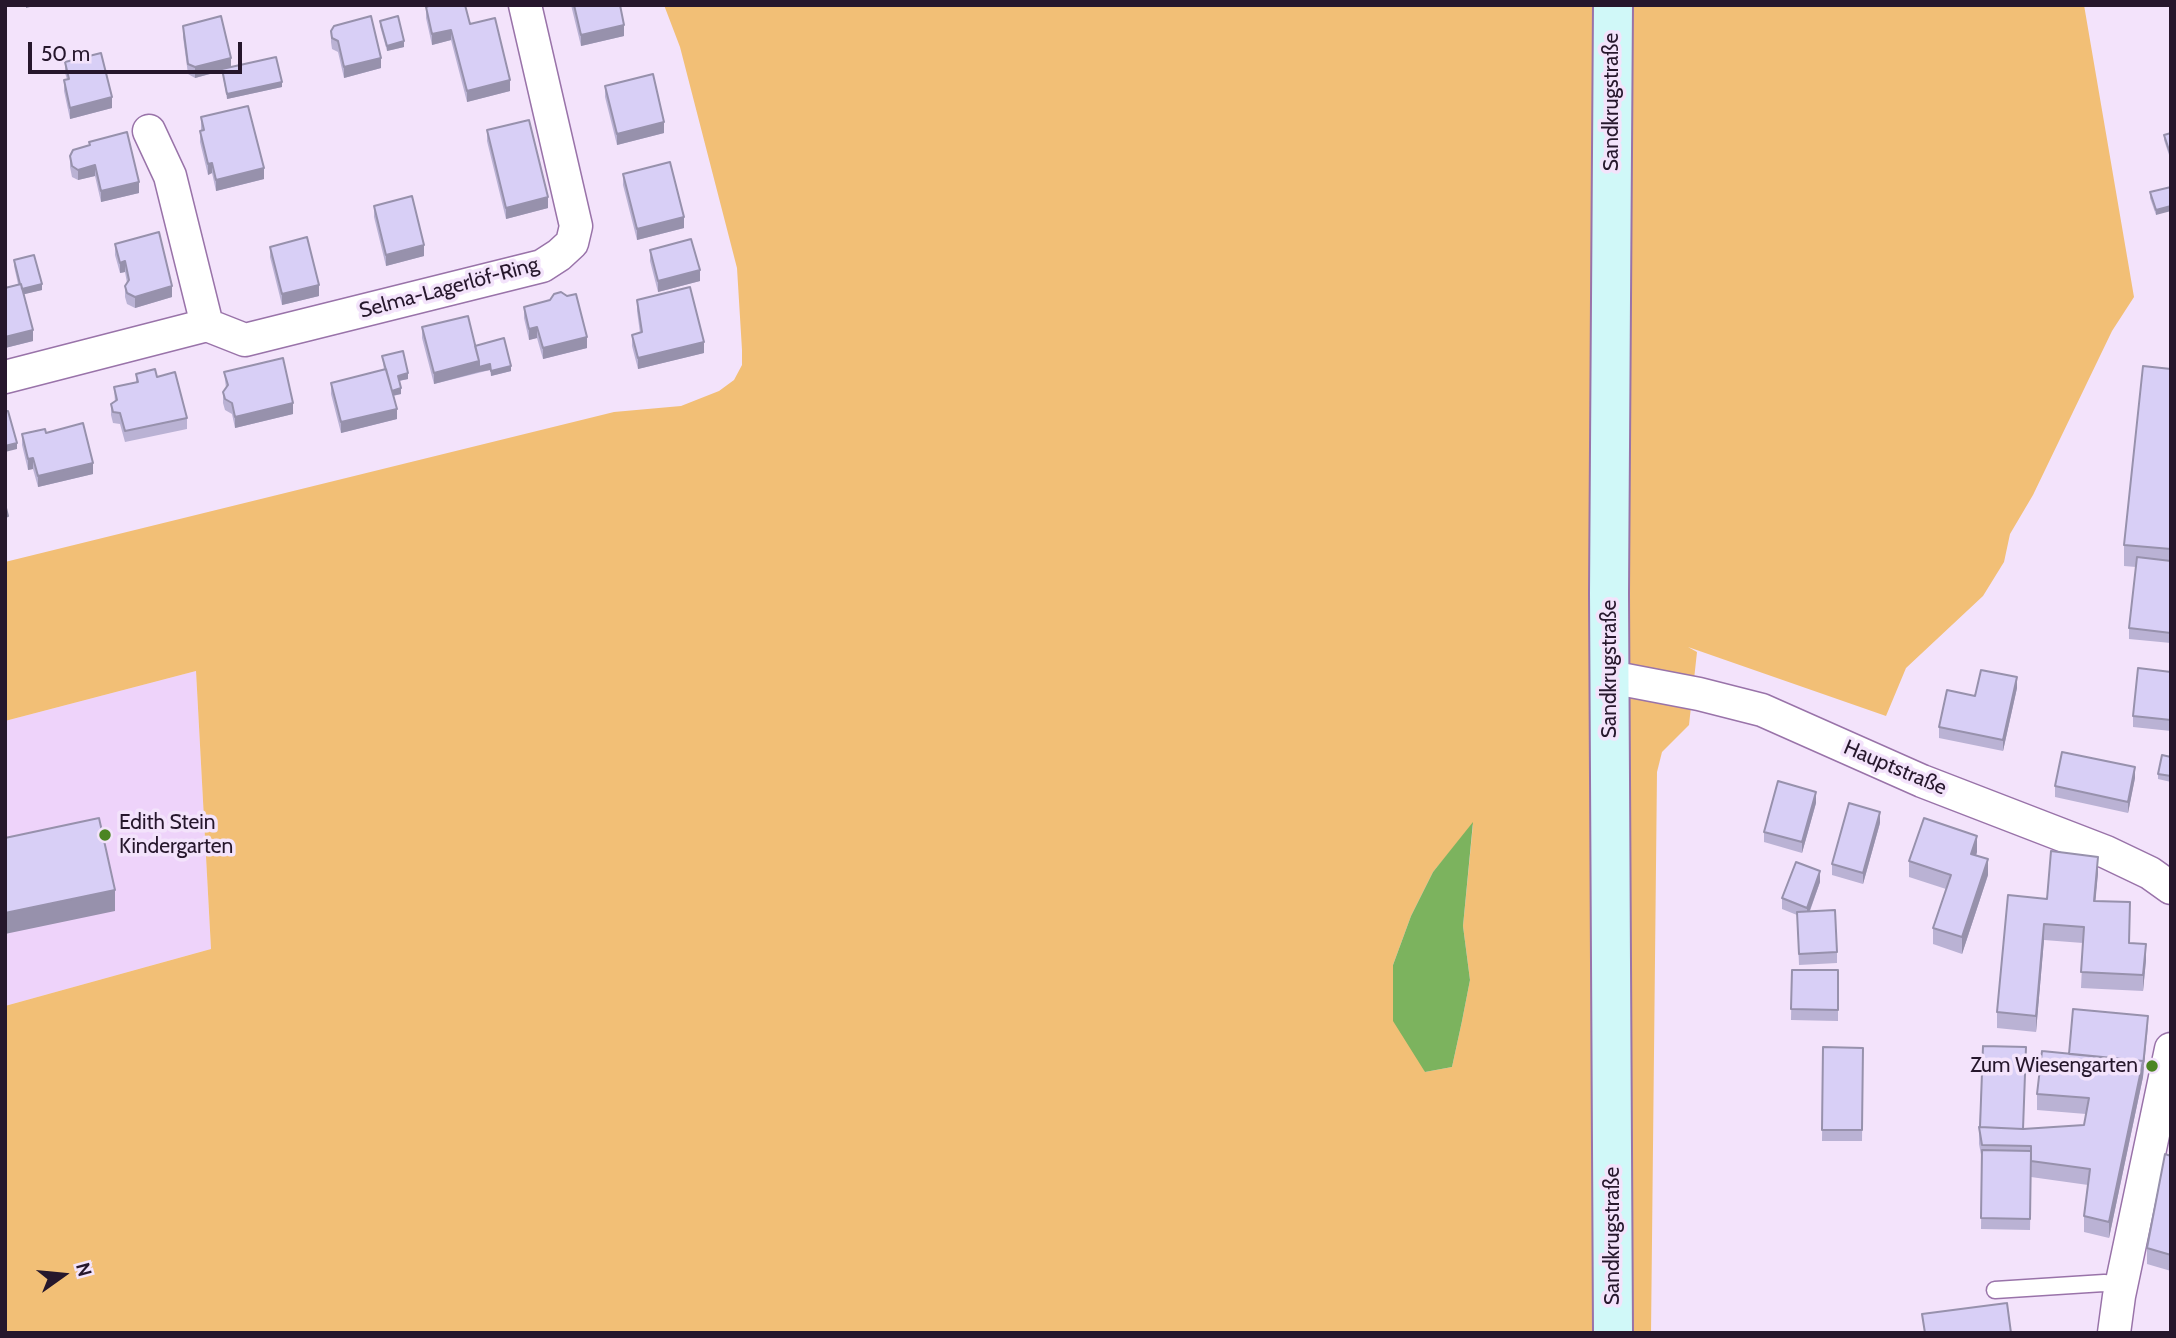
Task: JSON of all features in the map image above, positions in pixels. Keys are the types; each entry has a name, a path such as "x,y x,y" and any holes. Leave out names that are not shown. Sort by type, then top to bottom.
{"street":[{"name":"Selma-Lagerlöf-Ring","path":"207,325 246,340 542,266 572,243 576,226 525,5"},
{"name":"Sandkrugstraße","path":"1613,5 1610,677 1613,1333"},
{"path":"5,377 207,325 170,176 149,131"},
{"name":"Hauptstraße","path":"1610,677 1699,694 1762,710 1922,780 2106,852 2150,873 2171,888"},
{"path":"2114,1333 2121,1285 2171,1049"}],"lane":[{"path":"1995,1290 2104,1283 2121,1285"}],"shaded area":[{"path":"664,5 2084,5 2134,297 2112,331 2033,495 2010,534 2004,562 1983,596 1906,668 1886,716 1688,647 1697,652 1689,725 1662,752 1657,772 1651,1333 5,1333 5,1006 211,949 196,671 5,721 5,562 614,412 681,406 719,391 734,380 742,365 737,268 680,47","holes":["1473,824 1463,926 1470,980 1452,1067 1425,1072 1393,965 1411,916 1433,872"]},
{"name":"Edith Stein Kindergarten","path":"196,671 211,949 5,1006 5,721"},
{"path":"1473,822 1463,926 1470,980 1452,1067 1425,1072 1393,1021 1393,965 1411,916 1433,872"}],"building":[{"path":"465,5 470,24 495,18 510,80 467,91 451,30 432,34 426,7"},
{"path":"574,5 620,5 624,25 581,35"},
{"path":"221,16 231,58 195,67 188,64 183,26"},
{"path":"371,16 381,58 344,67 338,41 332,38 331,31 334,26"},
{"path":"398,16 404,41 387,46 380,21"},
{"path":"101,53 112,97 70,108 64,80 69,79 65,62"},
{"path":"276,57 282,82 227,94 222,69"},
{"path":"653,74 664,122 617,134 605,86"},
{"path":"248,106 264,168 216,180 212,163 208,164 200,131 204,130 201,117"},
{"path":"529,120 548,197 506,208 487,130"},
{"path":"127,132 139,182 101,191 95,165 78,170 72,166 70,156 73,150 90,145 89,142"},
{"path":"2171,133 2171,156 2164,135"},
{"path":"670,162 684,217 637,229 623,174"},
{"path":"2171,187 2171,206 2156,210 2150,192"},
{"path":"412,196 424,245 386,255 374,206"},
{"path":"159,232 172,286 135,297 127,293 125,286 129,280 125,261 120,263 115,244"},
{"path":"307,237 319,285 282,294 270,247"},
{"path":"691,239 700,270 658,281 650,250"},
{"path":"34,255 42,284 22,289 14,260"},
{"path":"21,284 33,330 5,337 5,288"},
{"path":"690,287 704,342 638,358 632,335 642,332 637,300"},
{"path":"561,292 567,296 576,294 587,337 543,348 537,327 529,329 524,307 550,300 554,294"},
{"path":"468,316 479,361 434,373 422,327"},
{"path":"504,338 511,366 491,371 490,364 479,367 475,346"},
{"path":"403,351 408,373 398,376 401,388 392,391 382,356"},
{"path":"283,358 293,403 235,417 232,403 225,399 223,392 228,385 224,372"},
{"path":"2143,366 2171,369 2171,549 2124,545"},
{"path":"155,369 157,377 175,372 187,418 125,431 120,413 113,412 111,404 117,400 114,387 138,382 136,374"},
{"path":"386,369 397,409 341,422 331,383"},
{"path":"5,411 8,411 17,443 5,446"},
{"path":"83,423 93,463 38,476 33,458 28,459 22,434 45,429 46,433"},
{"path":"2137,557 2171,561 2171,633 2129,628"},
{"path":"2138,668 2171,672 2171,720 2133,716"},
{"path":"1981,670 2017,677 2003,740 1939,727 1947,690 1975,696"},
{"path":"2062,752 2135,767 2128,802 2055,786"},
{"path":"2162,755 2171,757 2171,776 2158,774"},
{"path":"1778,781 1816,792 1802,842 1764,832"},
{"path":"1849,803 1880,812 1863,873 1832,864"},
{"name":"Edith Stein Kindergarten","path":"99,818 115,890 5,913 5,838"},
{"path":"1924,818 1977,836 1971,854 1988,859 1962,937 1933,928 1951,875 1909,861"},
{"path":"2051,851 2098,857 2094,901 2130,902 2129,943 2146,944 2143,975 2081,972 2084,927 2044,924 2036,1016 1997,1012 2008,895 2047,899"},
{"path":"1796,862 1820,871 1807,908 1782,898"},
{"path":"1835,910 1837,952 1799,954 1797,912"},
{"path":"1792,970 1838,970 1838,1010 1791,1009"},
{"path":"2073,1009 2148,1016 2143,1066 2143,1061 2069,1054"},
{"path":"1983,1046 2026,1047 2023,1129 1980,1127"},
{"path":"1823,1047 1863,1048 1862,1130 1822,1130"},
{"path":"2042,1051 2143,1061 2109,1222 2084,1216 2090,1169 2031,1161 2031,1146 1982,1145 1979,1127 2023,1129 2084,1125 2089,1098 2037,1094"},
{"path":"1982,1150 2031,1151 2030,1219 1981,1218"},
{"path":"2165,1154 2171,1156 2171,1255 2147,1248"},
{"path":"2007,1303 2011,1333 1925,1333 1922,1314"}],"place":[{"name":"Edith Stein Kindergarten","path":"105,835"},
{"name":"Zum Wiesengarten","path":"2152,1066"}]}
